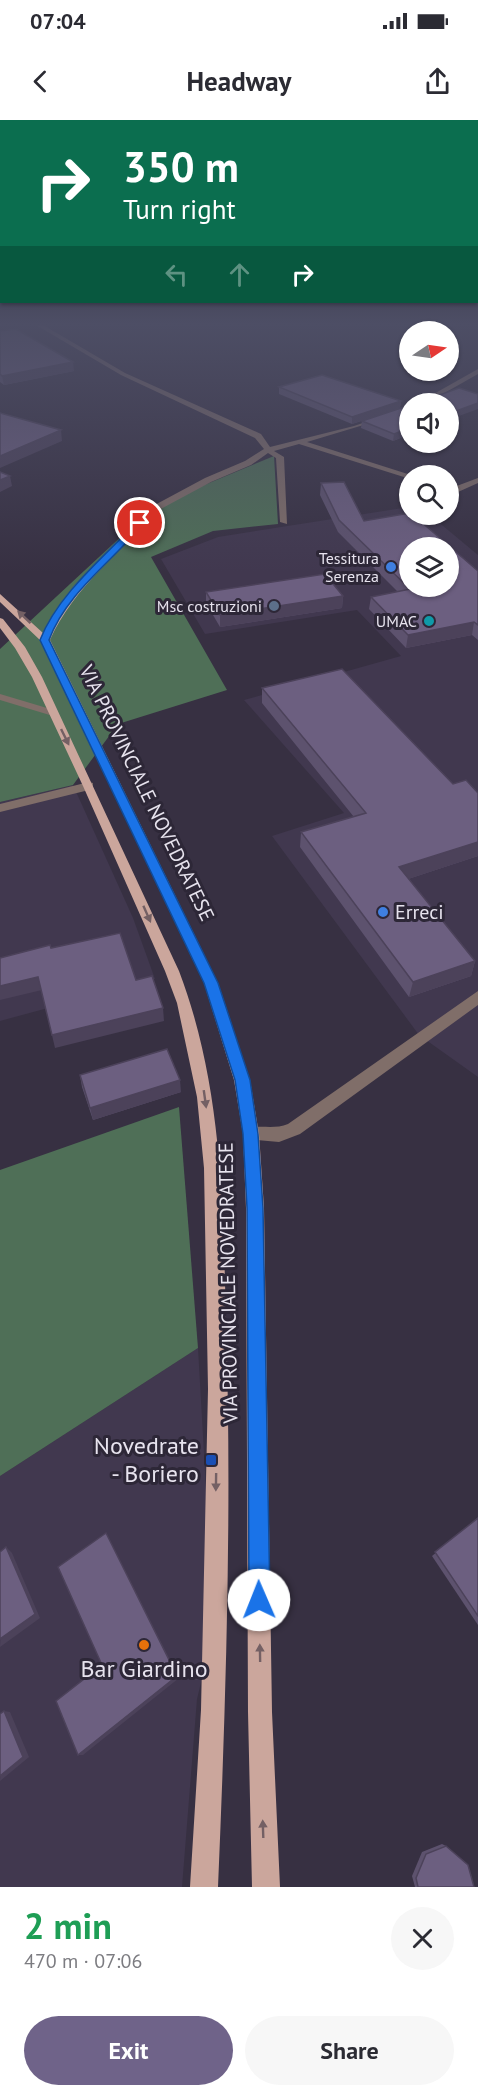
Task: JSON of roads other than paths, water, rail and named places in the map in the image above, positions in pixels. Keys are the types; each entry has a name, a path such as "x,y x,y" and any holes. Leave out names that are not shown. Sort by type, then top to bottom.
{"main road":[{"path":"45,640 50,626 72,596 154,509"},
{"name":"VIA PROVINCIALE NOVEDRATESE","path":"0,597 45,640 211,983 242,1080 251,1134 255,1208 260,1712 266,1887"},
{"name":"VIA PROVINCIALE NOVEDRATESE","path":"0,621 20,647 89,786 184,1003 201,1068 213,1168 218,1400 213,1710 204,1887"}],"street":[{"path":"196,407 258,436 268,450 280,457 284,522"},
{"path":"154,509 208,480 248,463 268,450 399,412"},
{"path":"300,442 399,473"},
{"path":"459,488 478,480"},
{"path":"0,697 53,713"},
{"path":"0,808 89,786"},
{"path":"251,1134 279,1135 294,1129 478,997"}],"place":[{"name":"Tessitura Serenza","path":"391,567"},
{"name":"Msc costruzioni","path":"274,606"},
{"name":"UMAC","path":"429,621"},
{"name":"Erreci","path":"383,912"},
{"name":"Novedrate - Boriero","path":"211,1460"},
{"name":"Bar Giardino","path":"144,1645"}]}
